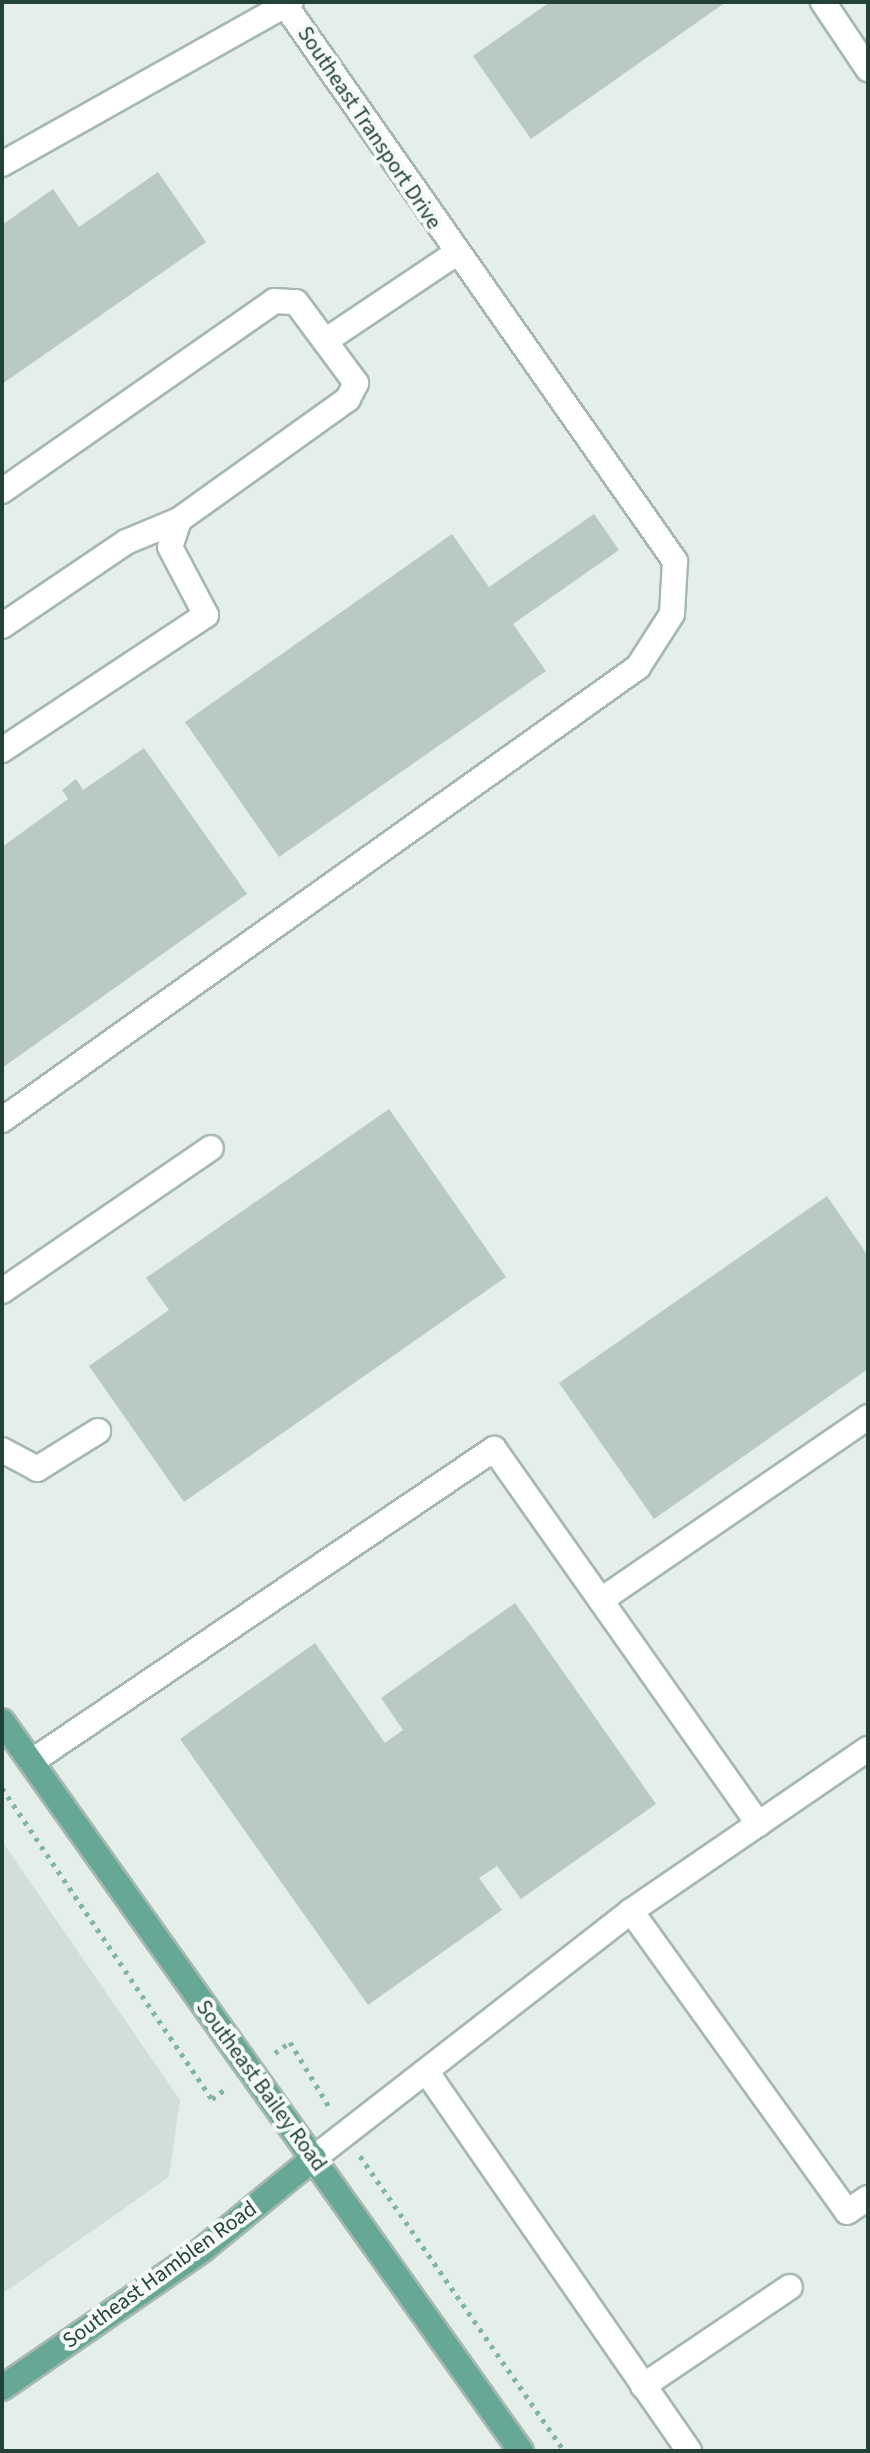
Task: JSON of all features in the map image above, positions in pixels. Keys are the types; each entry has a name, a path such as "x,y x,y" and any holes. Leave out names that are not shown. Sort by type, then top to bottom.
{"main road":[{"name":"Southeast Bailey Road","path":"2,1721 521,2451"},
{"name":"Southeast Hamblen Road","path":"2,2388 202,2250 314,2158"}],"street":[{"path":"2,164 286,3"},
{"name":"Southeast Transport Drive","path":"2,1120 638,667 672,614 675,561 455,254 286,3"},
{"path":"830,4 868,69"},
{"path":"325,341 455,254"},
{"path":"2,491 274,301 296,302 356,383 348,399 179,520 126,542 2,626"},
{"path":"2,750 206,615 170,547 179,520"},
{"path":"2,1291 211,1148"},
{"path":"601,1600 868,1417"},
{"path":"2,1450 37,1469 98,1431"},
{"path":"31,1762 494,1449 759,1824"},
{"path":"314,2158 631,1911 868,1749"},
{"path":"631,1911 847,2212 868,2198"},
{"path":"426,2071 689,2451"},
{"path":"643,2386 790,2287"}],"path":[{"path":"346,2134 564,2451"}],"shaded area":[{"path":"2,1841 180,2100 169,2177 2,2294"}],"building":[{"path":"550,2 726,2 531,139 473,56"},
{"path":"158,172 206,242 2,384 2,225 53,189 79,227"},
{"path":"594,514 619,550 513,624 546,671 279,857 185,722 452,534 489,587"},
{"path":"144,748 247,894 2,1068 2,847 68,799 62,790 76,779 83,790"},
{"path":"389,1109 506,1277 184,1502 89,1366 169,1310 146,1278"},
{"path":"827,1196 868,1256 868,1369 654,1519 559,1383"},
{"path":"515,1603 656,1804 521,1899 497,1866 479,1878 502,1910 368,2005 180,1739 315,1643 385,1743 403,1730 381,1698"}]}
